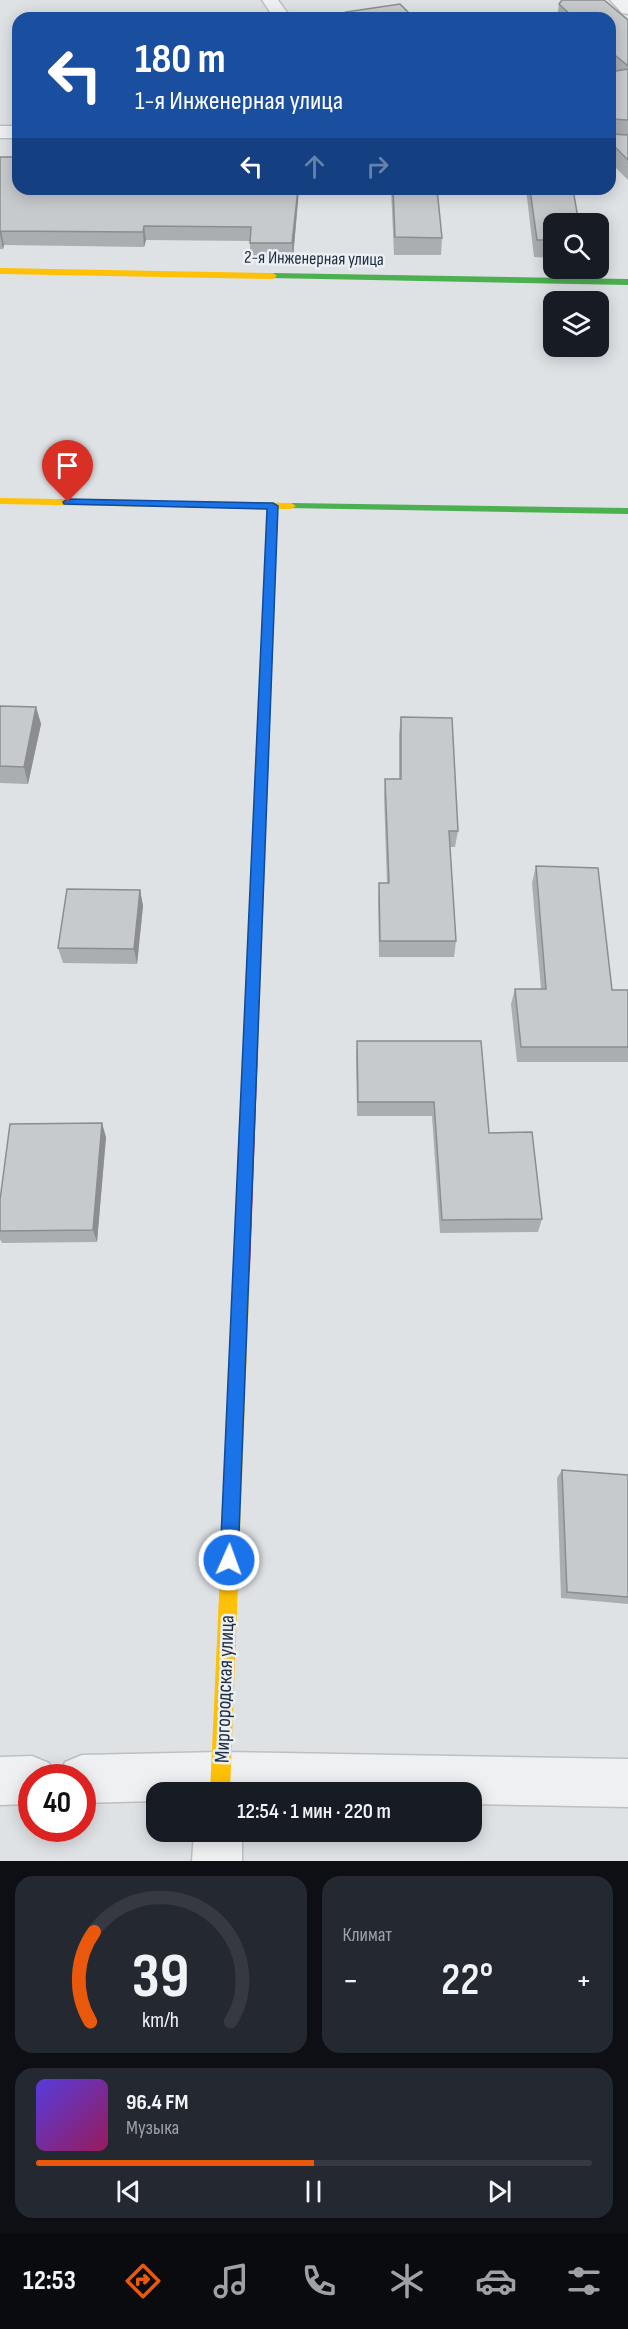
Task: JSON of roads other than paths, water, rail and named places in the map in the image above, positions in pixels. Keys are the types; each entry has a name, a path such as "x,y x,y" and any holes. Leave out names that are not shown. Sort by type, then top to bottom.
{"street":[{"path":"618,0 628,9"},
{"name":"2-я Инженерная улица","path":"0,271 628,282"},
{"path":"0,501 628,511"},
{"name":"Миргородская улица","path":"220,1782 273,506"},
{"path":"0,1781 18,1780"},
{"path":"96,1780 165,1782"},
{"path":"482,1783 628,1783"},
{"path":"216,1861 217,1842"}]}
